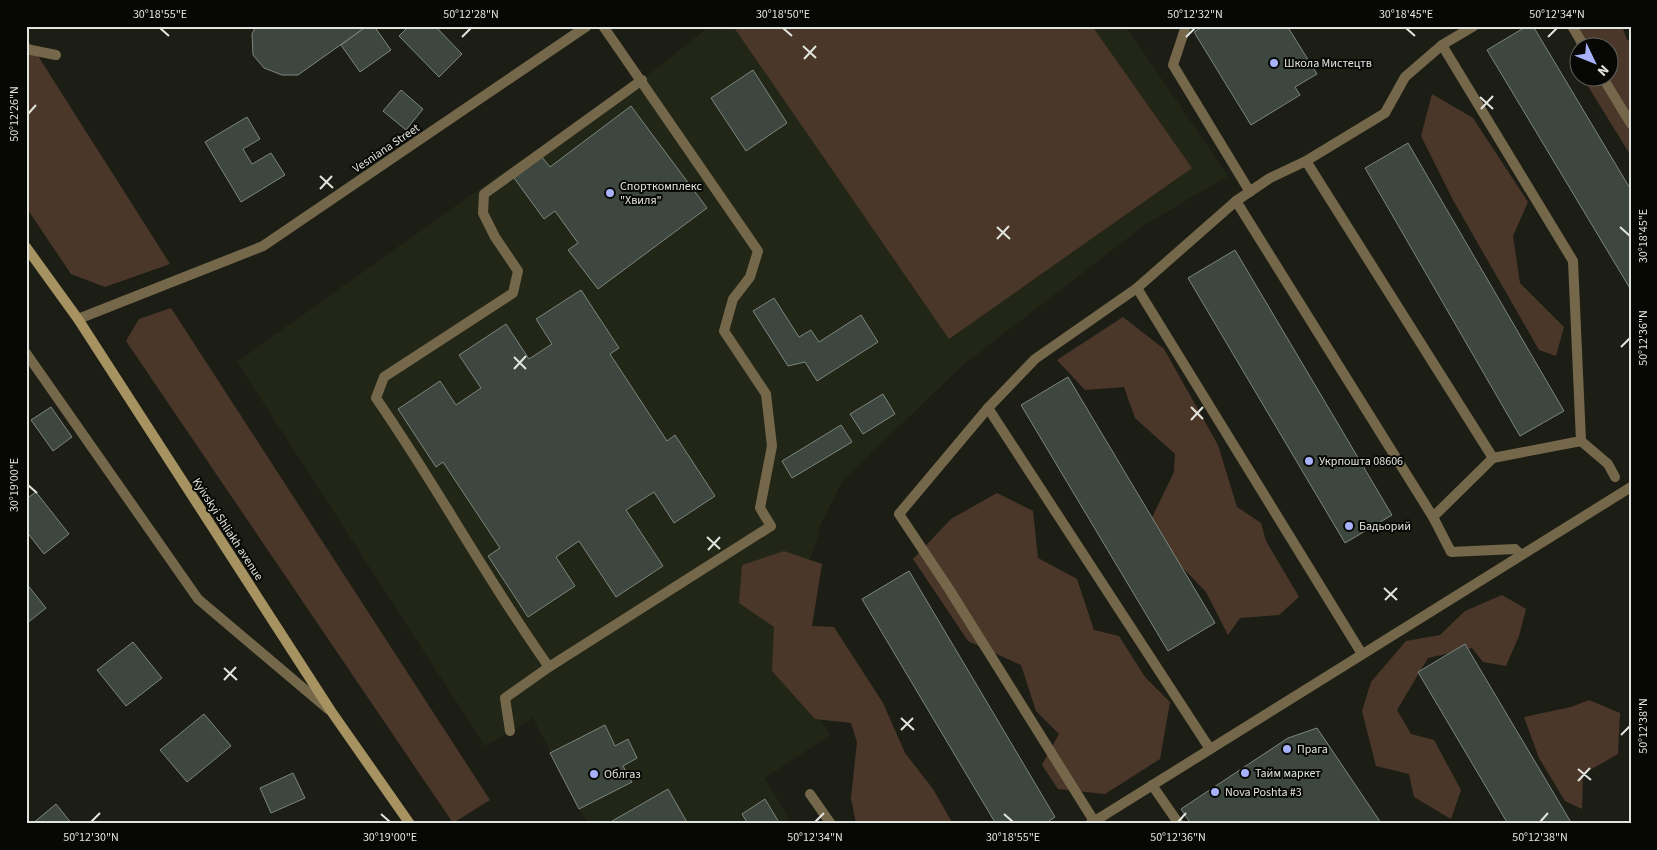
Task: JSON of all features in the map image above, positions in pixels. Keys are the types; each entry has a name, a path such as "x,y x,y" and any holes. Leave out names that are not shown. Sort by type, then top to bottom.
{"main road":[{"name":"Kyivskyi Shliakh avenue","path":"26,247 78,319 331,711 410,824"}],"street":[{"name":"Vesniana Street","path":"78,319 264,246 587,26"},
{"path":"510,732 505,698 549,667 771,526 760,508 772,446 766,394 724,331 732,299 750,277 758,251 603,26"},
{"path":"1186,26 1173,65 1250,192"},
{"path":"1474,26 1442,46 1406,77 1385,113 1306,161 1270,178 1236,201 1137,288 1035,359 988,408 899,514 949,588 1092,822 1631,488"},
{"path":"1572,26 1579,38"},
{"path":"1442,46 1572,261 1581,442 1608,464 1614,477"},
{"path":"26,49 56,55"},
{"path":"549,667 531,642 376,398 384,377 513,294 518,271 483,213 484,194 642,80"},
{"path":"1609,88 1631,124"},
{"path":"1306,161 1493,458"},
{"path":"1236,201 1433,517 1451,552 1515,549 1521,555"},
{"path":"1137,288 1362,654"},
{"path":"26,353 198,599 331,711"},
{"path":"988,408 1210,749"},
{"path":"1433,517 1493,458 1581,442"},
{"path":"1152,785 1179,824"},
{"path":"810,794 831,824"}],"shaded area":[{"path":"710,26 1133,26 1128,30 1228,176 1146,224 963,365 843,480 819,528 817,539 777,648 830,735 765,778 792,824 589,824 579,809 533,718 485,746 237,362 496,177 642,80"},
{"path":"733,26 1092,26 1192,168 949,339"},
{"path":"1550,26 1622,26 1627,40 1631,41 1631,156 1589,88 1620,88 1620,38 1575,38 1574,28"},
{"path":"26,37 170,264 105,287 71,274 26,207"},
{"path":"1432,94 1473,118 1528,202 1513,236 1520,283 1564,327 1556,356 1539,350 1453,200 1421,136"},
{"path":"171,308 490,800 453,823 126,341 139,319"},
{"path":"1123,317 1164,349 1218,445 1237,507 1261,523 1266,541 1299,597 1279,615 1240,618 1228,635 1206,592 1146,530 1174,472 1175,454 1135,418 1124,387 1085,390 1057,360"},
{"path":"997,493 1033,511 1038,558 1077,579 1094,630 1119,636 1145,677 1170,702 1160,759 1105,794 1058,789 1042,765 1059,734 1036,711 1021,665 968,641 913,559 951,519"},
{"path":"784,551 822,564 812,626 834,627 883,703 905,753 933,789 953,824 856,824 851,798 857,742 851,723 815,719 772,671 774,627 739,603 742,565"},
{"path":"1502,595 1526,609 1519,636 1506,666 1483,662 1472,648 1428,658 1397,710 1411,734 1434,740 1461,790 1451,819 1414,797 1409,774 1376,766 1362,711 1371,682 1406,641 1440,635 1465,611"},
{"path":"1589,700 1620,713 1618,754 1583,774 1582,809 1565,801 1539,758 1524,717 1571,707"}],"building":[{"path":"256,26 367,26 298,75 282,75 264,68 253,55 252,34"},
{"path":"367,26 374,26 391,50 360,72 341,45"},
{"path":"409,26 435,26 462,54 439,77 399,36"},
{"path":"1204,26 1294,26 1289,29 1317,74 1295,87 1300,95 1251,125 1194,32"},
{"path":"1527,26 1533,26 1631,190 1631,290 1487,50"},
{"path":"753,70 787,123 746,151 711,98"},
{"path":"401,90 423,109 406,130 383,111"},
{"name":"Спорткомплекс \"Хвиля\"","path":"631,106 707,208 598,289 568,250 578,243 555,211 544,219 514,178 542,157 550,167"},
{"path":"247,117 260,139 243,149 252,164 271,153 285,175 241,202 205,142"},
{"path":"1408,143 1564,411 1520,436 1365,168"},
{"path":"1235,250 1392,515 1345,543 1188,278"},
{"path":"581,290 619,348 610,354 667,441 675,435 715,496 674,523 654,492 626,510 663,566 616,597 579,541 556,557 575,586 528,617 488,556 500,548 443,462 436,467 398,409 440,381 456,405 481,388 459,355 506,324 529,359 552,344 536,319"},
{"path":"774,298 799,337 811,330 819,342 861,315 878,342 817,381 805,362 788,366 753,311"},
{"path":"1068,377 1215,623 1168,651 1021,405"},
{"path":"883,394 895,414 863,434 850,414"},
{"path":"51,407 72,437 53,451 31,420"},
{"path":"841,425 852,442 792,478 782,461"},
{"path":"36,492 69,534 44,554 26,531 26,499"},
{"path":"909,571 1055,817 1045,824 996,824 862,599"},
{"path":"26,583 46,608 26,624"},
{"path":"133,642 162,678 126,706 97,670"},
{"path":"1465,644 1572,824 1508,824 1418,672"},
{"path":"204,714 231,746 187,782 160,750"},
{"name":"Облгаз","path":"605,725 615,746 628,739 637,758 623,766 632,782 579,809 550,753"},
{"path":"1317,728 1381,823 1191,824 1181,809 1288,738"},
{"path":"293,773 305,798 271,813 260,788"},
{"path":"668,789 688,824 607,824"},
{"path":"765,799 780,824 748,824 742,814"},
{"path":"56,804 72,824 32,824"}],"place":[{"name":"Школа Мистецтв","path":"1274,63"},
{"name":"Спорткомплекс \"Хвиля\"","path":"610,193"},
{"name":"Укрпошта 08606","path":"1309,461"},
{"name":"Бадьорий","path":"1349,526"},
{"name":"Прага","path":"1287,749"},
{"name":"Тайм маркет","path":"1245,773"},
{"name":"Облгаз","path":"594,774"},
{"name":"Nova Poshta #3","path":"1215,792"}]}
